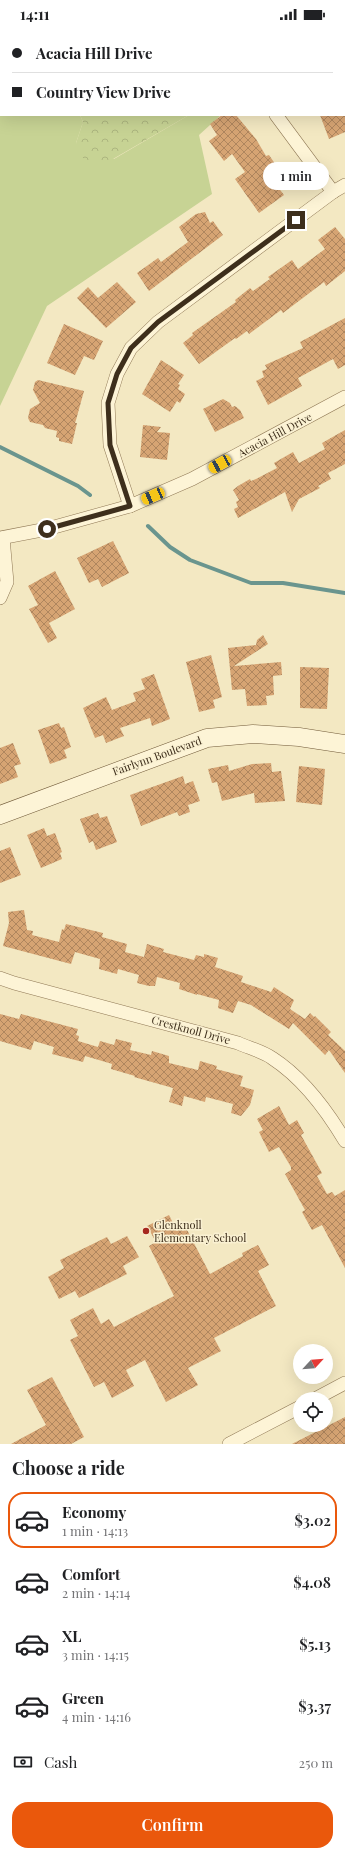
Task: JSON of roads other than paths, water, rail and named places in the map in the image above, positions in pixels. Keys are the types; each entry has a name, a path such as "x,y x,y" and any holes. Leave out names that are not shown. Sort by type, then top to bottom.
{"street":[{"path":"277,116 333,192"},
{"path":"130,506 110,445 108,403 117,374 131,348 158,322 333,192 345,185"},
{"name":"Acacia Hill Drive","path":"1,538 47,529 130,506 192,479 345,397"},
{"path":"0,598 6,582 1,538"},
{"name":"Fairlynn Boulevard","path":"0,815 207,738 253,734 300,737 345,744"},
{"name":"Crestknoll Drive","path":"0,978 238,1043 271,1058 303,1083 331,1117 345,1141"},
{"path":"328,1392 345,1383"},
{"path":"229,1444 293,1411"}],"waterway":[{"path":"0,447 78,486 90,495"},
{"path":"148,526 170,547 190,560 251,583 283,583 345,593"}],"place":[{"name":"Glenknoll Elementary School","path":"146,1231"}]}
